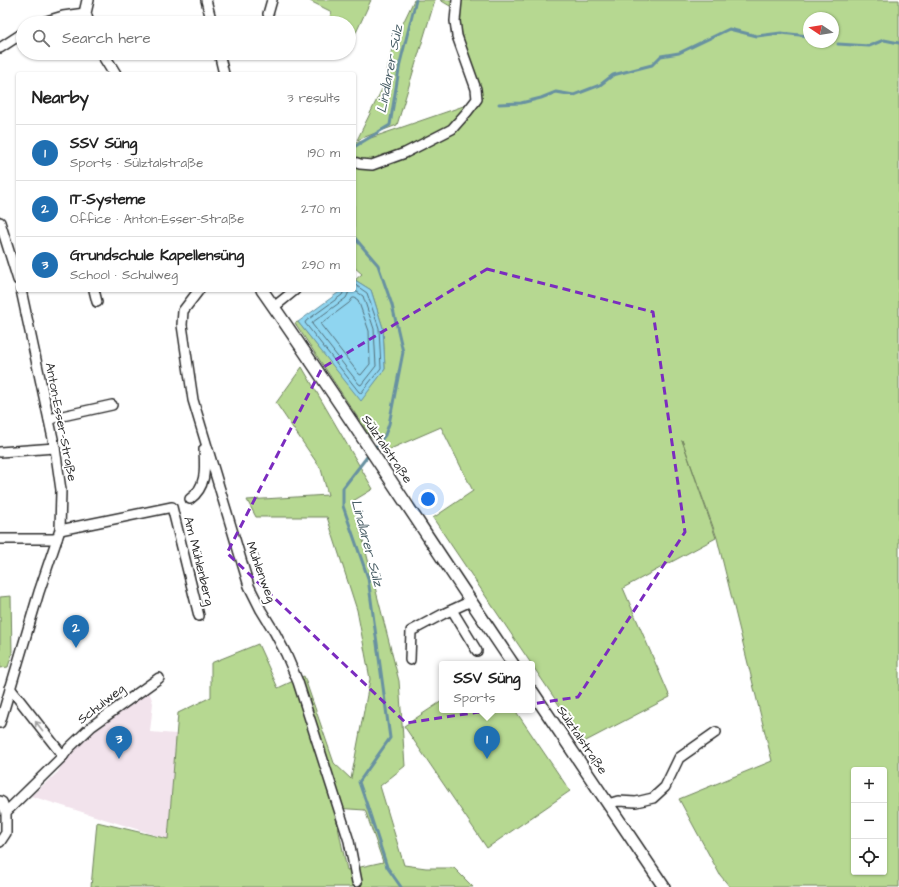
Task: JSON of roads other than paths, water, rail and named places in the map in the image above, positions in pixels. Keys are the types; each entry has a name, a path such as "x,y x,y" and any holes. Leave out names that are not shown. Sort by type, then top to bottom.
{"main road":[{"path":"87,16 88,0"},
{"path":"106,60 114,72"},
{"name":"Sülztalstraße","path":"263,292 378,460 511,661"},
{"name":"Sülztalstraße","path":"535,696 664,887"}],"street":[{"path":"206,0 210,16"},
{"path":"268,14 272,0"},
{"path":"356,163 372,165 405,153 452,129 477,99 476,89 457,36 455,21 457,0"},
{"path":"0,48 16,38"},
{"path":"220,60 223,72"},
{"path":"0,223 16,274"},
{"name":"Anton-Esser-Straße","path":"0,723 6,694 60,530 61,490 55,448 21,292"},
{"path":"94,292 97,302"},
{"name":"Mühlenweg","path":"197,292 183,311 182,325 192,400 249,586 286,654 298,682 349,840 358,882"},
{"path":"274,307 293,292"},
{"path":"49,419 112,405"},
{"name":"Am Mühlenberg","path":"190,499 197,492 203,480 205,472 204,449 206,443"},
{"path":"0,452 55,448"},
{"name":"Am Mühlenberg","path":"60,530 172,507 199,616"},
{"path":"0,539 57,539"},
{"path":"410,660 411,631 471,601"},
{"path":"452,610 477,651"},
{"name":"Schulweg","path":"6,812 92,726 159,678"},
{"path":"6,694 63,756"},
{"path":"608,804 618,801 636,802 653,798 665,787 679,758 716,732"},
{"path":"0,801 2,802 6,812 6,833 0,842"}],"water":[{"path":"356,281 371,290 383,328 385,369 361,401 298,322 339,292 356,292"}],"waterway":[{"name":"Lindlarer Sülz","path":"356,146 390,125 400,63 416,0"},
{"path":"499,104 521,103 541,98 556,92 574,95 600,85 613,75 652,65 661,56 679,53 729,29 757,36 781,33 803,35"},
{"path":"839,44 869,46 884,40 899,43"},
{"name":"Lindlarer Sülz","path":"356,239 378,265 392,305 403,352 389,424 385,435 374,449"},
{"name":"Lindlarer Sülz","path":"370,453 343,488 343,506 368,578 390,738 359,782 387,867 401,887"}],"place":[{"name":"IT-Systeme","path":"76,648"},
{"name":"Grundschule Kapellensüng","path":"119,759"},
{"name":"SSV Süng","path":"487,759"}]}
